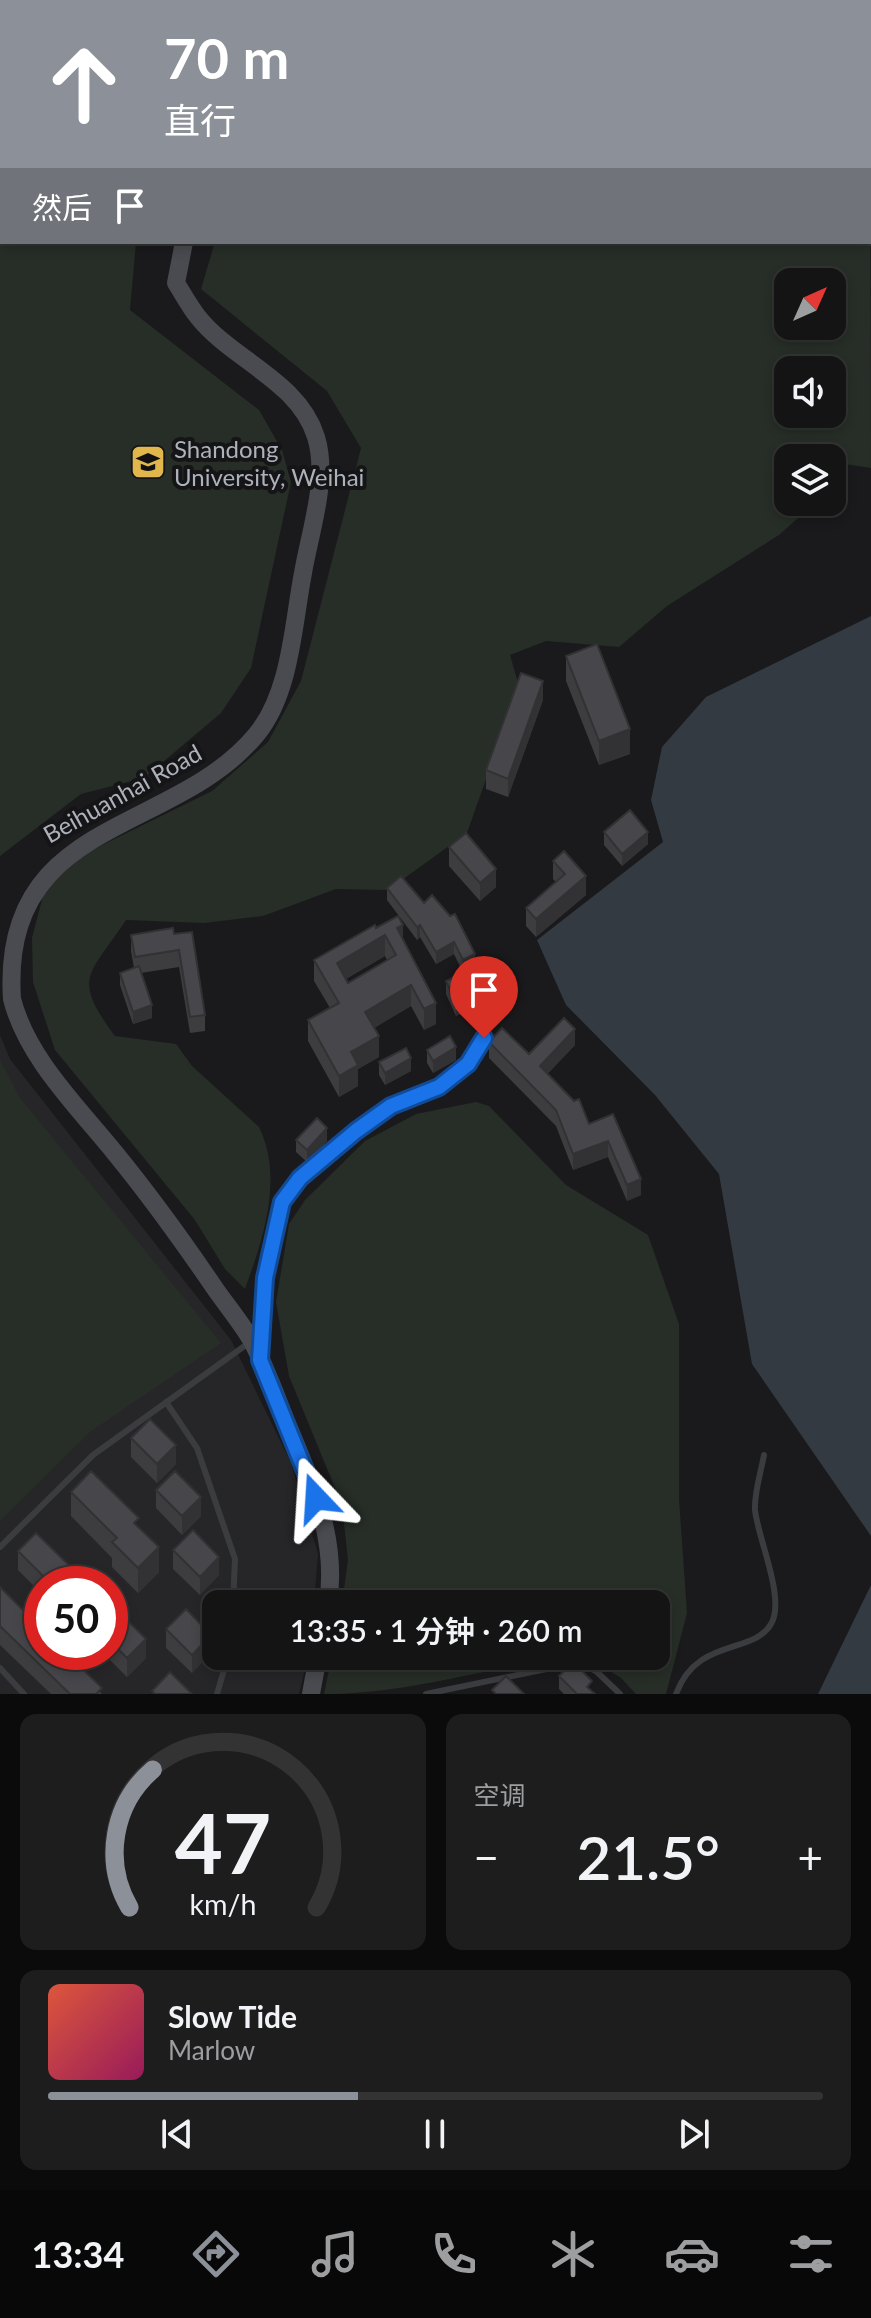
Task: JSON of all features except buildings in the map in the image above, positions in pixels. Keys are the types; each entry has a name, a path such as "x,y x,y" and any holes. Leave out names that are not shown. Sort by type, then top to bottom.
{"main road":[{"name":"Beihuanhai Road","path":"184,244 176,283 198,317 296,399 316,436 320,476 283,681 259,732 234,757 186,789 53,854 22,891 5,927 5,962 13,1004 41,1060 167,1218 252,1341 306,1469 326,1528 333,1570 330,1590"},
{"path":"311,1694 315,1670"}],"lane":[{"path":"260,1360 265,1278 282,1202 300,1178 349,1136 391,1106 439,1087 468,1064 484,1038"},
{"path":"0,1547 93,1455 252,1341"},
{"path":"166,1402 197,1448 235,1559 234,1590"},
{"path":"676,1694 684,1674 701,1660 769,1629 775,1616 772,1586 755,1508 764,1455"},
{"path":"426,1694 580,1662 597,1672 620,1694"},
{"path":"0,1668 24,1694"},
{"path":"217,1694 224,1670"}],"shaded area":[{"name":"Shandong University, Weihai","path":"0,244 136,244 130,310 259,410 282,450 291,482 251,668 221,713 144,778 81,794 0,856"},
{"path":"214,244 870,244 871,468 846,464 846,444 774,444 774,516 800,516 779,535 667,606 619,647 546,641 510,655 519,686 467,833 388,890 336,889 263,916 204,923 126,920 95,966 89,988 101,1016 115,1036 176,1044 192,1066 259,1127 270,1167 270,1187 264,1229 245,1289 225,1269 195,1220 55,1050 33,982 32,938 45,888 84,854 212,791 268,742 301,681 361,448 327,391 201,289"},
{"path":"871,616 871,1536 752,1364 719,1174 655,1095 566,1005 537,940 663,842 651,800 662,747 706,697"},
{"path":"0,1035 10,1059 231,1340 291,1463 318,1554 315,1590 202,1590 202,1670 305,1670 299,1694 0,1694"},
{"path":"0,1060 20,1098 221,1343 90,1432 0,1521"},
{"path":"476,1102 489,1106 566,1185 648,1235 679,1324 679,1499 687,1613 666,1694 636,1694 608,1670 670,1670 670,1590 344,1590 348,1560 342,1505 289,1376 276,1302 289,1224 305,1200 365,1141 416,1114"},
{"path":"871,1585 871,1694 818,1694"},
{"path":"329,1670 492,1670 385,1690 324,1694"}],"place":[{"name":"Shandong University, Weihai","path":"148,462"}],"route":[{"path":"316,1498 260,1360 265,1278 282,1202 300,1178 356,1131 391,1106 439,1087 468,1064 484,1038"}]}
